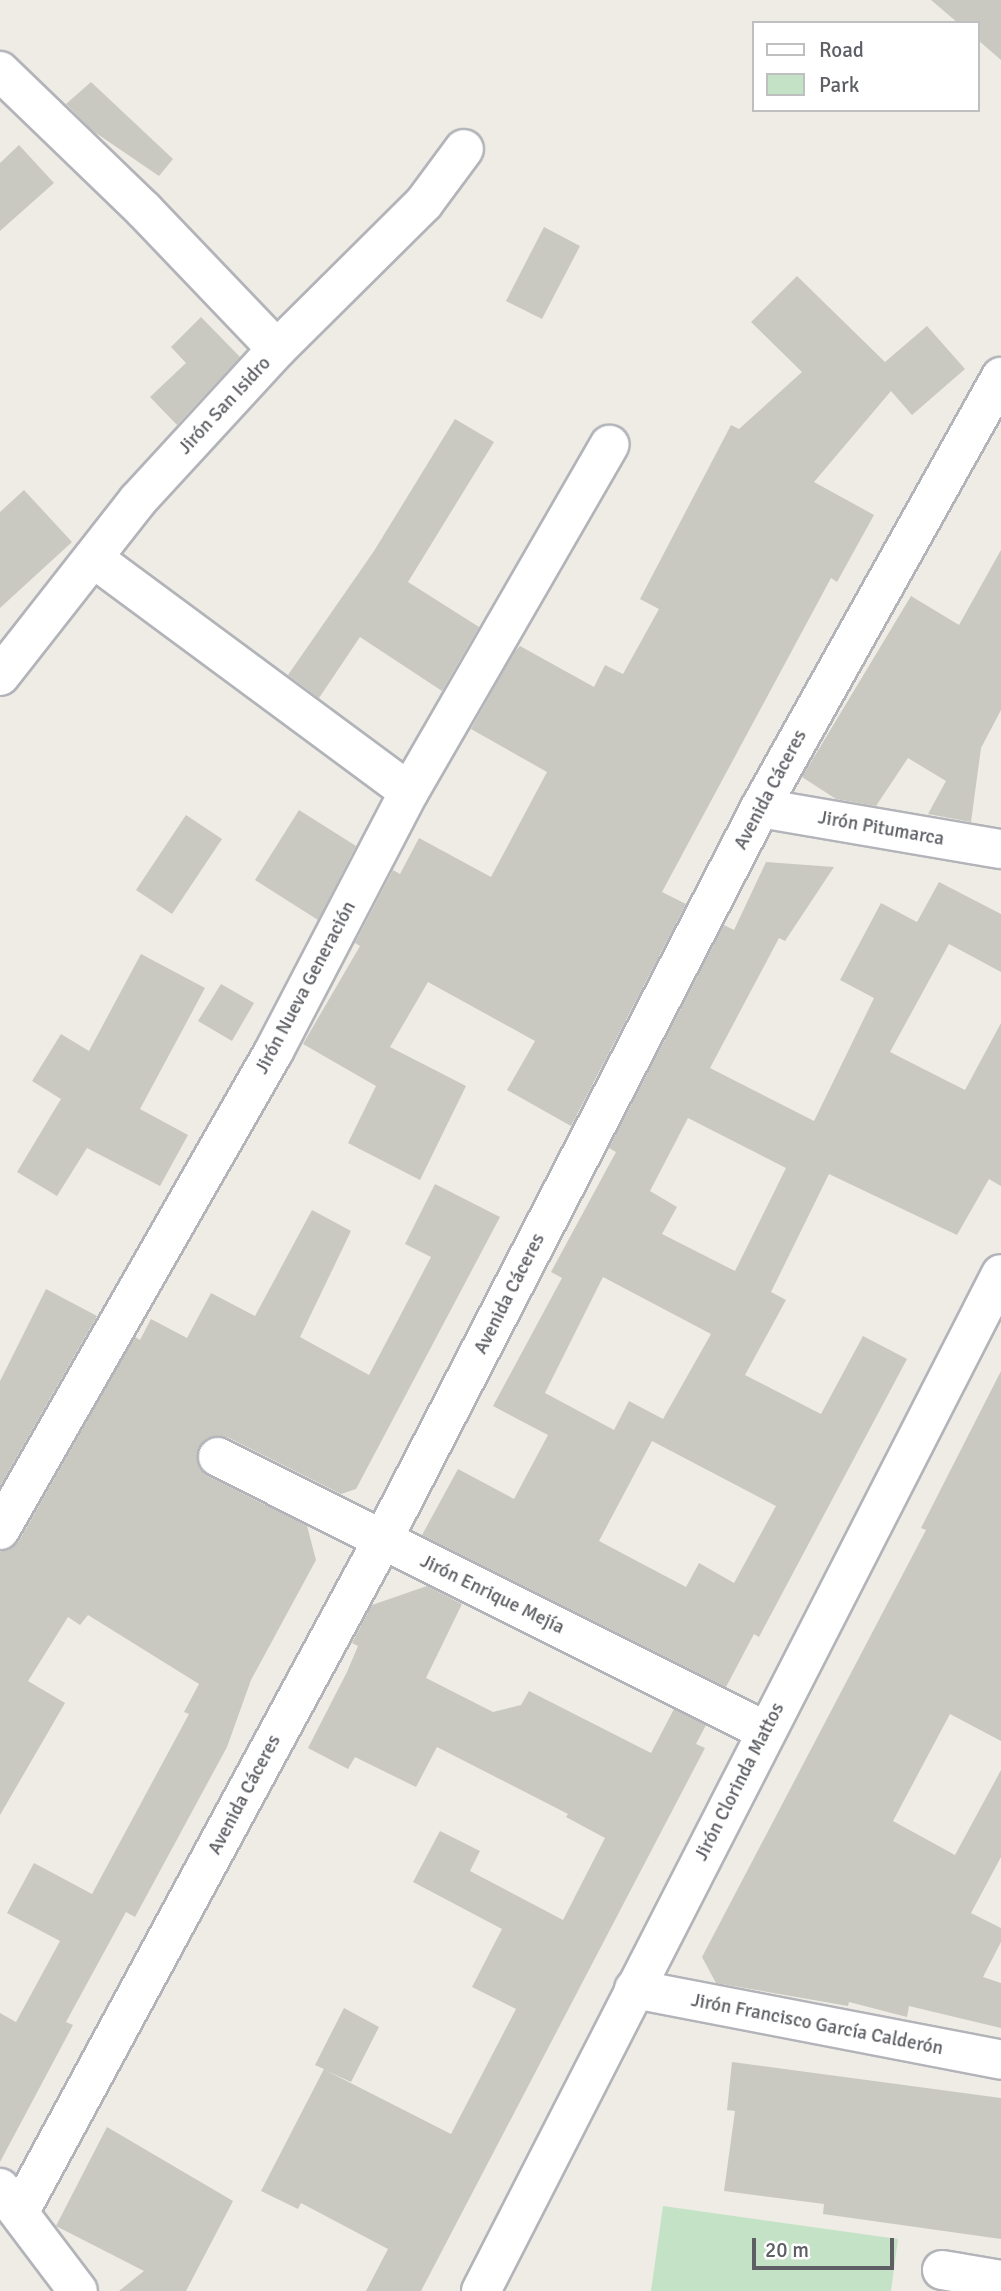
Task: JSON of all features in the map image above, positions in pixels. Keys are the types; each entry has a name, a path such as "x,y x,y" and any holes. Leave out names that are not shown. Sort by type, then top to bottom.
{"street":[{"path":"0,71 144,209 277,349"},
{"name":"Jirón San Isidro","path":"0,676 138,500 277,349 424,203 464,149"},
{"name":"Avenida Cáceres","path":"10,2199 382,1541 760,808 1001,377"},
{"name":"Jirón Nueva Generación","path":"0,1530 274,1051 409,792 609,444"},
{"path":"93,558 409,792"},
{"name":"Jirón Pitumarca","path":"760,808 1001,849"},
{"name":"Jirón Clorinda Mattos","path":"481,2291 1001,1274"},
{"name":"Jirón Enrique Mejía","path":"218,1457 766,1731"},
{"name":"Jirón Francisco García Calderón","path":"634,1989 1001,2060"},
{"path":"10,2199 78,2291"},
{"path":"942,2270 1001,2280"}],"green space":[{"path":"663,2206 898,2239 891,2291 651,2291"}],"building":[{"path":"931,0 1001,0 1001,60 980,42 980,21 956,21"},
{"path":"91,82 173,159 159,176 93,131 66,104"},
{"path":"19,145 54,183 0,231 0,163"},
{"path":"544,227 580,246 542,319 506,301"},
{"path":"797,276 885,362 927,326 965,369 912,415 891,391 814,482 874,515 837,582 831,578 662,892 686,904 571,1126 507,1090 535,1041 428,982 390,1047 466,1086 420,1180 348,1143 376,1086 303,1044 360,946 355,943 393,870 400,874 419,838 491,877 547,772 471,729 515,651 520,646 594,687 605,665 623,674 659,609 640,599 731,425 739,429 802,372 751,322"},
{"path":"201,317 240,357 177,425 150,397 186,363 171,347"},
{"path":"455,419 494,442 408,582 479,627 442,691 360,637 319,698 288,675 374,551"},
{"path":"24,490 72,542 0,608 0,512"},
{"path":"1001,550 1001,710 981,748 971,822 928,814 946,781 908,758 876,806 836,799 802,777 911,596 959,625"},
{"path":"299,810 356,846 318,920 255,880"},
{"path":"186,815 222,839 172,914 136,890"},
{"path":"766,862 834,867 785,941 779,938 710,1068 814,1121 874,998 840,980 881,903 917,922 939,882 1001,914 1001,972 949,944 890,1052 965,1090 1001,1023 1001,1186 989,1179 957,1235 829,1174 771,1292 786,1300 745,1375 821,1414 863,1336 907,1359 759,1637 754,1634 726,1687 422,1535 458,1469 514,1499 548,1435 493,1406 562,1278 551,1272 616,1152 609,1148 724,925 734,930","holes":["688,1118 786,1168 735,1271 662,1234 677,1207 650,1191","603,1277 711,1334 663,1419 629,1401 614,1430 545,1393","652,1441 776,1506 734,1583 699,1563 686,1587 599,1541"]},
{"path":"141,954 205,988 140,1109 188,1135 160,1186 87,1148 57,1196 17,1172 61,1099 32,1081 61,1034 89,1051"},
{"path":"221,984 254,1003 232,1041 198,1021"},
{"path":"435,1184 500,1217 356,1489 341,1494 227,1437 207,1438 198,1448 199,1468 208,1476 307,1526 316,1560 251,1680 227,1747 135,1917 126,1912 66,2022 73,2025 0,2162 0,2013 16,2022 60,1941 7,1913 34,1863 92,1894 189,1714 184,1712 199,1684 88,1615 80,1625 68,1617 28,1681 65,1703 0,1815 0,1552 19,1541 135,1337 140,1340 151,1319 187,1338 211,1293 255,1316 312,1210 351,1231 300,1337 369,1375 431,1257 405,1244"},
{"path":"46,1289 97,1316 0,1486 0,1381"},
{"path":"1001,1371 1001,1741 950,1714 893,1821 955,1855 1001,1770 1001,1857 971,1913 1001,1928 1001,1942 983,1977 1001,1983 1001,2028 909,2006 907,2017 849,2002 848,2006 716,1983 702,1957 926,1530 921,1528"},
{"path":"427,1586 462,1604 426,1678 493,1712 521,1705 529,1691 651,1753 674,1709 706,1725 696,1744 705,1748 421,2291 366,2291 388,2249 301,2203 298,2209 261,2191 324,2069 315,2065 344,2008 379,2027 351,2082 325,2070 451,2134 516,2009 472,1987 502,1929 413,1882 440,1831 480,1851 470,1871 563,1920 605,1838 566,1817 568,1814 437,1747 416,1787 355,1757 348,1769 308,1748 347,1672 358,1646 352,1643 372,1605"},
{"path":"732,2062 1001,2098 1001,2239 823,2214 824,2204 724,2191 735,2111 727,2110"},
{"path":"107,2127 233,2201 186,2291 119,2291 144,2271 56,2226"}]}
